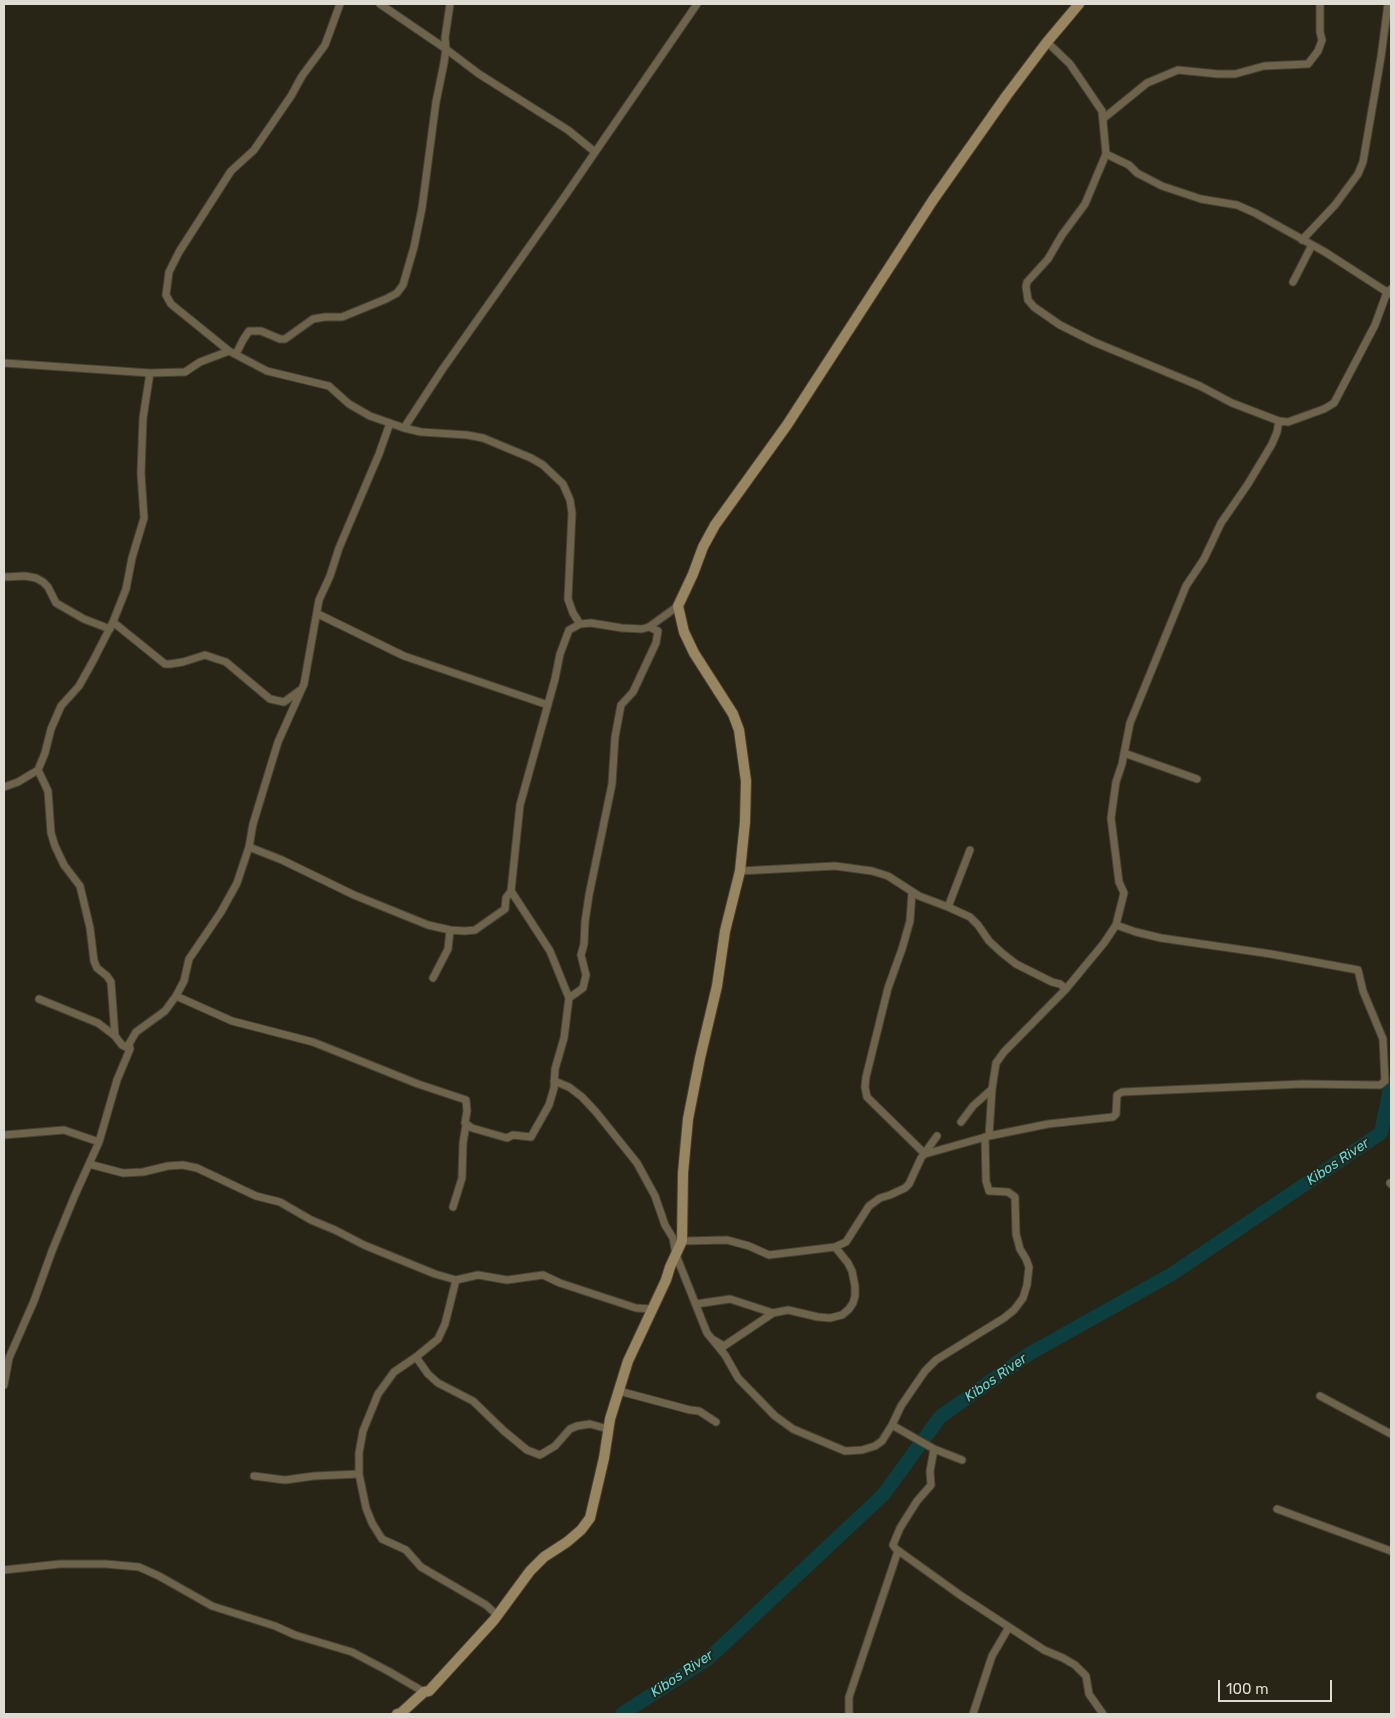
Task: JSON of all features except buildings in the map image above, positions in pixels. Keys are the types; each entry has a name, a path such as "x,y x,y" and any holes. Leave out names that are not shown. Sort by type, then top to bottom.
{"main road":[{"path":"397,1714 401,1713 424,1692 429,1691 497,1615 530,1571 544,1557 581,1530 590,1518 608,1429 618,1391 628,1362 682,1241 683,1173 688,1119 717,986 725,931 740,871 745,822 746,781 739,730 733,714 694,653 684,632 678,606 715,525 788,424 933,200 1047,42 1079,4"}],"street":[{"path":"340,4 324,45 302,76 291,96 254,150 231,171 179,252 169,272 166,295 170,304 233,353 267,371 329,386 349,404 370,416 404,428 421,432 483,438 543,465 558,478 568,492 572,512 568,599 573,613 580,624"},
{"path":"380,4 479,74 562,125 595,152"},
{"path":"4,363 150,374 185,372 200,362 233,353 249,331 261,331 280,339 285,339 314,319 325,316 342,317 392,296 397,292 403,285 414,247 422,208 431,132 446,49 445,38 450,4"},
{"path":"404,428 434,382 698,4"},
{"path":"1104,118 1147,83 1178,70 1235,74 1264,66 1308,64 1318,51 1322,40 1320,32 1320,4"},
{"path":"1302,240 1335,205 1358,174 1362,162 1381,56 1388,4"},
{"path":"1047,42 1070,64 1093,95 1102,112 1106,154 1085,204 1062,234 1048,259 1027,282 1026,293 1028,300 1034,307 1060,325 1094,342 1200,386 1232,403 1280,421 1297,420 1331,406 1375,325 1390,292 1270,220 1237,205 1201,199 1162,186 1136,174 1129,165 1106,154"},
{"path":"1292,282 1312,245"},
{"path":"4,787 18,782 38,770 45,753 51,729 61,706 79,686 112,626 126,589 132,558 144,518 141,473 143,418 150,374"},
{"path":"554,1081 569,1087 582,1097 636,1163 655,1196 665,1225 673,1238 676,1255 711,1339 725,1355 738,1378 775,1416 793,1429 845,1451 862,1450 875,1446 882,1441 901,1406 925,1371 936,1360 1004,1318 1014,1310 1022,1298 1027,1285 1029,1268 1020,1249 1016,1234 1015,1197 1008,1192 989,1191 986,1181 987,1137 996,1063 1066,988 1104,944 1116,925 1124,893 1119,882 1112,818 1116,782 1130,724 1186,586 1204,559 1221,523 1248,484 1272,444 1280,421"},
{"path":"4,1385 9,1358 34,1301 65,1219 99,1142 117,1080 130,1049 129,1044 136,1032 165,1011 176,996 184,981 189,959 231,896 249,847 253,824 278,742 302,687 318,614 319,600 390,423"},
{"path":"4,577 25,576 36,578 48,587 56,603 84,619 112,626 165,664 183,662 206,654 215,657 226,662 270,699 278,702 284,702 289,699 302,687"},
{"path":"249,847 282,860 354,895 428,925 450,930 475,930 505,909 506,898 511,891 520,805 565,638 574,626 580,624 591,623 631,629 649,626 678,606"},
{"path":"318,614 404,656 548,706"},
{"path":"569,998 583,988 586,975 581,954 601,831 612,784 615,737 621,705 633,692 656,643 658,631 649,626"},
{"path":"1124,752 1197,779"},
{"path":"38,770 48,791 51,833 55,846 64,865 74,876 82,893 90,928 94,961 97,968 111,982 115,1036"},
{"path":"948,907 970,850"},
{"path":"740,871 782,870 810,866 852,867 888,876 912,892 970,917 989,941 1016,964 1066,988"},
{"path":"466,1125 507,1138 513,1135 531,1137 549,1105 554,1088 555,1069 564,1038 569,998 550,951 511,891"},
{"path":"912,892 910,921 888,988 865,1087 867,1097 925,1154"},
{"path":"925,1154 987,1137 1048,1124 1112,1117 1116,1114 1117,1095 1122,1092 1302,1084 1380,1085 1385,1081 1382,1039 1365,998 1358,970 1271,954 1161,938 1116,925"},
{"path":"433,978 448,949 450,930"},
{"path":"176,996 232,1021 313,1042 418,1084 466,1100 467,1111 463,1143 462,1178 453,1208"},
{"path":"39,1000 98,1023 115,1036 122,1045 130,1049"},
{"path":"961,1122 973,1106 992,1089"},
{"path":"4,1134 64,1130 99,1142"},
{"path":"682,1241 727,1240 750,1246 769,1255 783,1255 835,1247 846,1242 868,1206 880,1198 905,1188 909,1184 917,1165 938,1136"},
{"path":"90,1164 123,1173 143,1172 168,1166 183,1165 197,1168 256,1196 280,1202 311,1220 364,1246 435,1274 456,1280 478,1275 507,1280 543,1275 560,1283 636,1308 652,1309"},
{"path":"711,1339 724,1346 773,1313 788,1310 818,1317 830,1318 842,1315 849,1309 855,1296 852,1271 848,1262 835,1247"},
{"path":"456,1280 442,1332 438,1339 394,1372 378,1394 363,1431 359,1453 359,1474 366,1508 372,1523 382,1539 406,1550 421,1567 486,1605 497,1615"},
{"path":"696,1304 730,1299 773,1313"},
{"path":"416,1357 428,1374 438,1383 473,1401 527,1450 540,1454 546,1452 555,1446 570,1429 576,1426 590,1424 608,1429"},
{"path":"618,1391 699,1411 716,1422"},
{"path":"1320,1396 1391,1434"},
{"path":"892,1425 931,1448 962,1460"},
{"path":"931,1448 931,1485 907,1516 894,1545 898,1551 1009,1627 1044,1650 1063,1658 1081,1670 1086,1676 1089,1694 1103,1714"},
{"path":"254,1476 285,1480 314,1476 359,1474"},
{"path":"1277,1509 1391,1550"},
{"path":"850,1714 849,1697 898,1551"},
{"path":"4,1570 60,1564 106,1564 139,1567 212,1606 352,1652 388,1670 424,1692"},
{"path":"973,1714 992,1656 1009,1627"}],"waterway":[{"name":"Kibos River","path":"622,1714 709,1658 883,1495 940,1417 1029,1354 1172,1274 1381,1133 1391,1083"}]}
